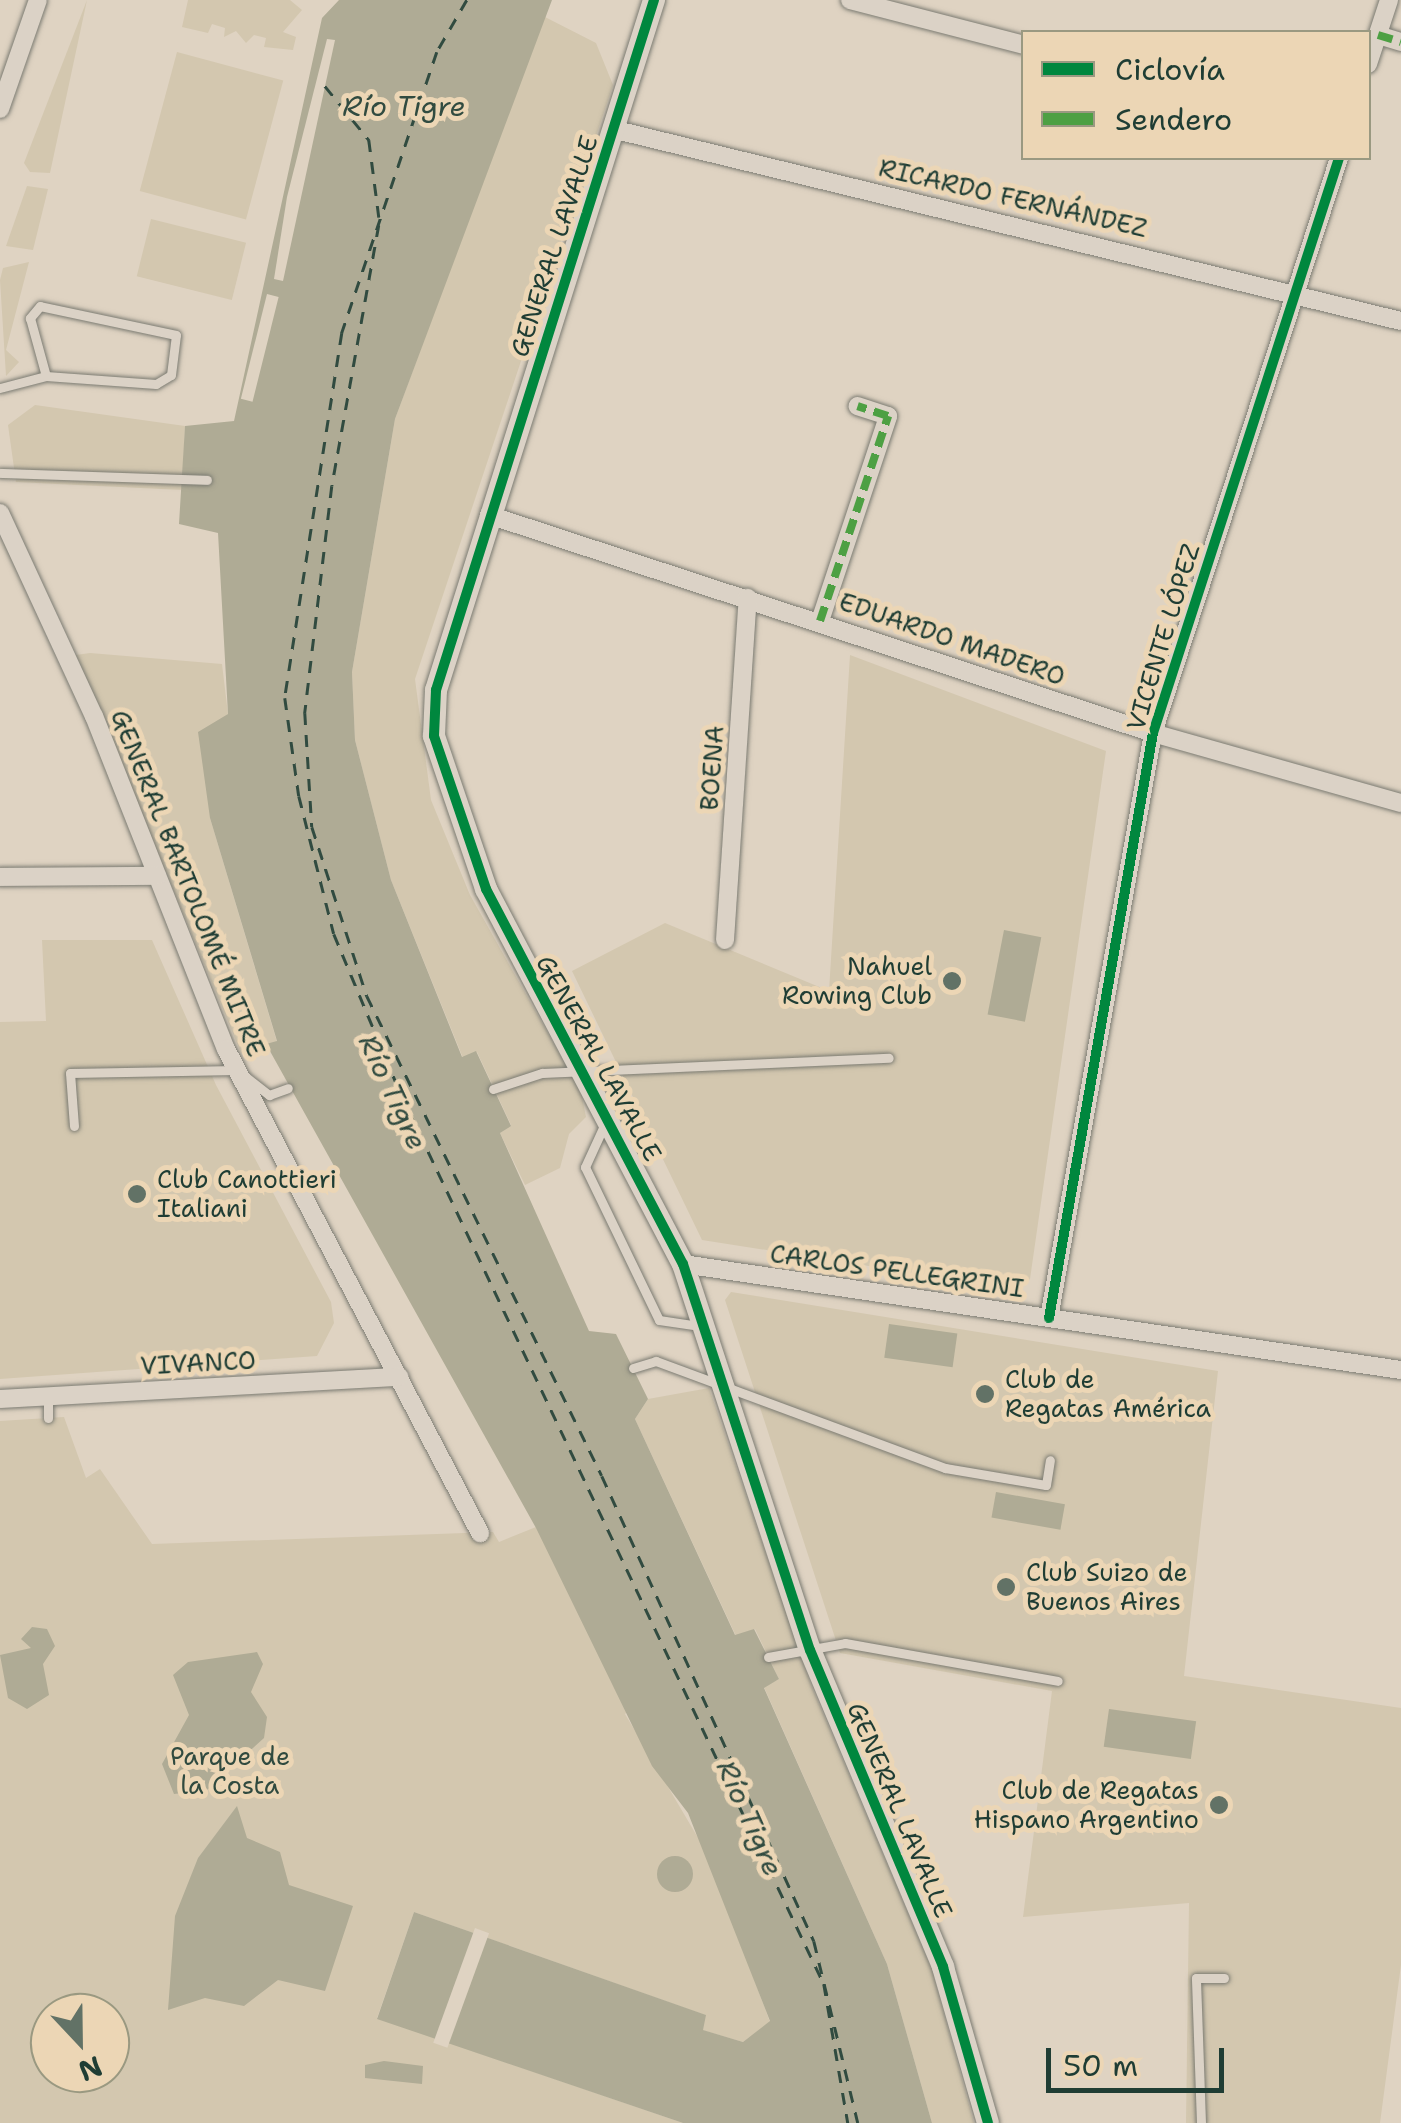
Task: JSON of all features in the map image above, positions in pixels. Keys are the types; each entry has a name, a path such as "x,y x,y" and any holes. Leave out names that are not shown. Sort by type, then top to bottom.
{"street":[{"path":"0,108 38,0"},
{"name":"GENERAL LAVALLE","path":"654,0 488,515 436,690 434,736 477,870 683,1264 810,1650 944,1967 988,2123"},
{"path":"850,0 1021,44"},
{"path":"1371,55 1389,0"},
{"path":"1378,35 1401,42"},
{"name":"RICARDO FERNÁNDEZ","path":"612,129 1296,290 1401,320"},
{"name":"VICENTE LÓPEZ","path":"1048,1318 1153,732 1337,160"},
{"path":"820,621 888,416 858,406"},
{"name":"GENERAL BARTOLOMÉ MITRE","path":"0,513 237,1070 480,1533"},
{"name":"EDUARDO MADERO","path":"488,515 1153,732 1401,804"},
{"name":"BOENA","path":"726,940 748,598"},
{"path":"0,877 156,876"},
{"name":"CARLOS PELLEGRINI","path":"683,1264 1401,1370"},
{"name":"VIVANCO","path":"0,1399 399,1377"}],"lane":[{"path":"0,388 46,376 156,384 172,375 176,335 40,306 30,318 46,376"},
{"path":"0,473 208,480"},
{"path":"494,1089 584,1072 889,1058"},
{"path":"74,1126 70,1073 237,1070 269,1095 288,1088"},
{"path":"608,1117 585,1168 659,1320 705,1327"},
{"path":"633,1368 656,1361 945,1468 1046,1485 1050,1460"},
{"path":"48,1397 48,1418"},
{"path":"768,1657 845,1642 1058,1681"},
{"path":"1201,2123 1196,1978 1224,1978"}],"green space":[{"path":"87,0 50,173 30,172 24,163"},
{"path":"188,0 290,0 302,10 283,32 296,37 293,50 264,47 266,38 254,35 246,43 236,31 224,37 225,28 212,24 208,33 182,27"},
{"path":"543,16 596,43 613,85 415,679 431,800 470,895 581,1092 586,1117 569,1134 560,1168 525,1185 500,1133 511,1125 477,1052 463,1058 391,880 355,740 352,672 395,419"},
{"path":"177,52 283,80 246,220 140,191"},
{"path":"27,186 48,189 33,250 6,246"},
{"path":"151,219 246,243 232,300 137,276"},
{"path":"29,262 6,350 19,362 6,376 0,280 3,268"},
{"path":"35,405 185,426 182,490 16,482 8,425"},
{"path":"76,655 222,664 228,714 217,726 210,818 277,1042 241,1053"},
{"name":"Nahuel Rowing Club","path":"850,655 1106,751 1030,1279 1016,1289 702,1240 572,971 665,923 829,991"},
{"name":"Club Canottieri Italiani","path":"42,940 152,940 216,1085 331,1302 334,1323 317,1356 0,1379 0,1022 46,1021"},
{"path":"731,1292 1218,1371 1184,1676 1401,1708 1401,1965 1380,2123 1186,2123 1189,1903 1023,1917 1052,1691 840,1653 725,1300"},
{"path":"709,1388 811,1685 932,1970 974,2123 932,2123 887,1964 764,1687 779,1679 755,1629 736,1636 635,1419 648,1399"},
{"name":"Parque de la Costa","path":"64,1417 86,1478 100,1469 152,1544 493,1532 499,1542 536,1527 630,1709 625,1714 707,1853 770,2022 743,2042 702,2030 705,2015 414,1912 377,2018 683,2123 0,2123 0,1421"}],"water":[{"name":"Río Tigre","path":"339,0 552,0 395,419 352,672 355,740 391,880 462,1057 476,1051 511,1126 500,1133 589,1331 616,1334 648,1399 635,1419 735,1635 754,1629 779,1679 764,1688 887,1964 932,2123 683,2123 377,2019 414,1912 706,2015 703,2030 743,2042 770,2021 688,1813 652,1766 536,1528 266,1044 277,1041 210,818 198,732 228,714 218,533 179,524 185,426 234,421 322,18"},
{"path":"1004,930 1041,937 1025,1022 988,1014"},
{"path":"889,1324 957,1334 953,1367 884,1358"},
{"path":"996,1492 1065,1504 1060,1530 991,1518"},
{"path":"32,1627 47,1629 55,1646 43,1664 49,1695 27,1709 8,1698 0,1655 31,1648 21,1639"},
{"path":"257,1652 263,1664 251,1692 267,1717 264,1738 207,1790 174,1794 162,1764 189,1715 173,1675 188,1662"},
{"path":"1109,1709 1196,1721 1191,1759 1104,1747"},
{"path":"237,1806 247,1838 280,1852 289,1885 353,1906 325,1991 278,1980 244,2006 205,1998 168,2010 175,1916 198,1858"},
{"path":"675,1856 688,1861 693,1874 688,1887 675,1892 662,1887 657,1874 662,1861"},
{"path":"384,2061 423,2066 422,2084 365,2078 365,2065"}],"pier":[{"path":"327,39 335,40 283,281 274,279 287,197"},
{"path":"267,294 279,297 253,402 241,399"},
{"path":"475,1928 489,1933 447,2048 433,2043"}],"ferry route":[{"path":"467,0 437,52 342,333 285,698 299,796 334,934 400,1092 824,1984 848,2123"},
{"path":"325,86 369,140 379,217"},
{"path":"379,225 332,486 305,713 312,827 367,996 602,1476 814,1941 858,2123"}],"marked path":[{"path":"1378,35 1401,42"},
{"path":"820,621 888,416 858,406"}],"cycle path":[{"path":"654,0 436,690 434,736 486,889 683,1264 810,1650 943,1967 988,2123"},
{"path":"1049,1318 1153,733 1338,160"}],"place":[{"name":"Nahuel Rowing Club","path":"952,981"},
{"name":"Club Canottieri Italiani","path":"137,1194"},
{"name":"Club de Regatas América","path":"985,1394"},
{"name":"Club Suizo de Buenos Aires","path":"1006,1587"},
{"name":"Club de Regatas Hispano Argentino","path":"1219,1805"}]}
